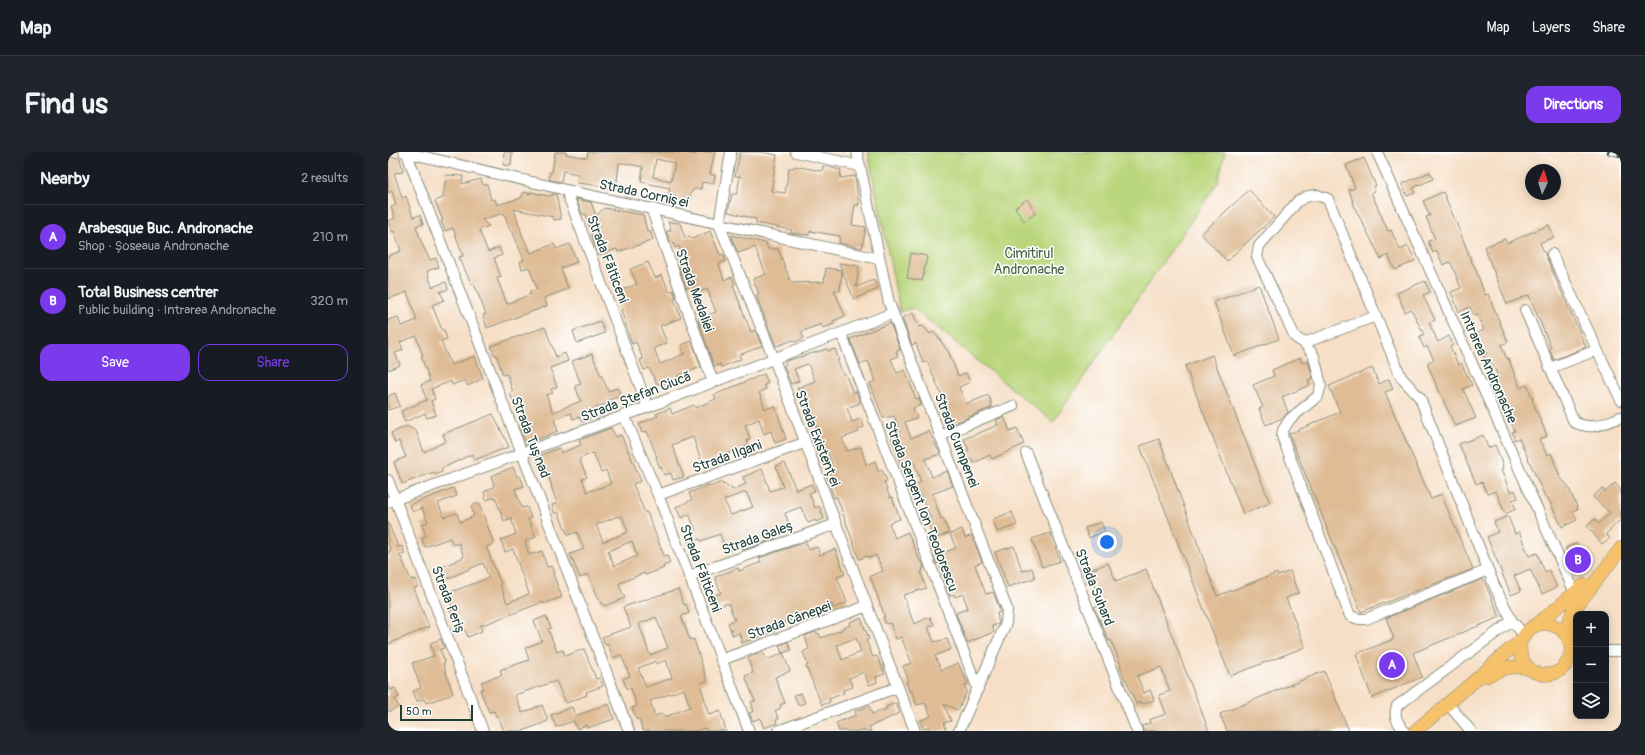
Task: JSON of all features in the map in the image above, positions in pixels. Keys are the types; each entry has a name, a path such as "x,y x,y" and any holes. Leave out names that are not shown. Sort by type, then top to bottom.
{"main road":[{"path":"1568,638 1569,622 1573,611 1621,548"},
{"path":"1415,731 1471,684 1534,626 1576,593 1609,562"},
{"path":"1471,684 1504,668 1512,666 1528,668 1543,674 1551,674 1564,666 1573,651 1568,638 1563,631 1550,624 1534,626"},
{"path":"1522,637 1520,655 1528,668"}],"street":[{"name":"Strada Cornișei","path":"406,152 566,190 879,259"},
{"name":"Strada Tușnad","path":"406,152 629,731"},
{"path":"719,224 732,152"},
{"path":"796,152 860,166"},
{"name":"Strada Cumpenei","path":"857,152 879,259 893,313 1007,609 1006,622 959,731"},
{"name":"Intrarea Andronache","path":"1377,152 1576,593"},
{"name":"Strada Fălticeni","path":"566,190 648,407"},
{"path":"1488,570 1366,619 1359,619 1350,616 1282,436 1283,430 1290,419 1318,396 1321,384 1314,356 1304,343 1295,337 1257,257 1259,246 1298,201 1308,196 1318,195 1328,200 1401,377 1420,398 1488,570 1512,621 1522,637"},
{"name":"Strada Medaliei","path":"650,208 713,382"},
{"name":"Strada Existenței","path":"719,224 774,359 804,443 915,731"},
{"path":"1552,254 1621,400"},
{"path":"1524,310 1574,422 1584,427 1593,427 1621,417"},
{"name":"Strada Ștefan Ciucă","path":"392,501 648,407 893,313"},
{"path":"1304,343 1376,316"},
{"name":"Strada Sergent Ion Teodorescu","path":"841,333 978,689"},
{"path":"1550,368 1597,350"},
{"path":"940,436 1013,406"},
{"name":"Strada Fălticeni","path":"624,415 658,495 749,731"},
{"name":"Strada Ilgani","path":"658,495 804,443"},
{"name":"Strada Suhard","path":"1026,453 1137,731"},
{"name":"Strada Periș","path":"388,480 392,501 483,731"},
{"name":"Strada Galeș","path":"689,576 836,524"},
{"name":"Strada Cânepei","path":"721,660 867,606"},
{"path":"1404,731 1395,717 1397,706 1512,621"},
{"path":"1609,651 1621,651"},
{"path":"778,731 898,687"},
{"path":"1448,704 1471,731"}],"green space":[{"name":"Cimitirul Andronache","path":"868,152 1225,152 1218,182 1053,422 913,308 900,312"}],"building":[{"path":"504,152 512,152 511,166 503,165"},
{"path":"555,152 566,152 566,154 587,158 588,152 682,152 696,155 696,152 715,152 710,174 715,175 713,184 702,182 701,189 694,189 690,194 689,203 668,198 670,188 641,182 643,167 619,163 616,189 577,183 578,174 563,171 561,182 549,179 550,172 552,172","holes":["656,159 675,163 671,181 653,177"]},
{"path":"740,152 760,152 777,155 771,191 785,193 789,168 793,168 794,166 822,171 823,166 841,170 840,178 855,176 859,205 855,205 852,225 866,227 862,248 839,243 840,236 810,231 809,235 791,233 792,230 756,223 756,219 728,212 732,194 737,194 740,176 735,176"},
{"path":"388,157 400,158 403,172 394,173 402,198 406,196 413,217 420,215 423,224 416,226 422,244 430,260 436,258 439,267 427,271 432,287 446,282 448,289 440,292 444,300 432,305 447,339 441,341 451,365 475,356 483,378 468,386 465,380 452,385 451,381 431,389 435,399 431,401 436,415 427,418 425,413 405,422 401,411 427,400 421,385 430,381 416,336 400,342 403,350 395,353 400,365 388,370 388,320 398,317 401,326 417,320 407,292 388,299 388,256 401,251 394,231 392,232 388,221 395,218 391,207 396,205 392,191 388,193"},
{"path":"1364,158 1376,186 1373,187 1375,191 1371,192 1388,231 1391,230 1400,250 1408,246 1415,261 1395,270 1388,255 1381,259 1355,208 1349,190 1355,188 1346,165"},
{"path":"1430,172 1433,179 1413,188 1415,193 1407,196 1402,184"},
{"path":"446,175 463,176 462,184 481,179 483,185 487,184 491,200 495,199 497,205 521,198 524,192 548,196 556,194 561,219 554,220 553,217 514,209 523,237 531,253 554,244 556,249 570,244 577,262 561,268 568,289 544,298 547,306 487,328 483,315 486,314 474,284 472,285 459,257 463,256 453,228 445,231 441,221 443,221 435,201 443,198","holes":["504,213 510,230 512,230 524,260 520,262 522,269 529,267 537,289 530,291 531,294 507,304 497,278 501,277 494,258 502,255 499,247 488,252 479,230 489,226 482,220"]},
{"path":"1249,190 1274,217 1227,261 1201,234"},
{"path":"1443,192 1485,295 1488,294 1508,342 1501,345 1520,388 1527,385 1547,436 1539,439 1547,455 1551,453 1560,477 1568,486 1578,509 1573,511 1577,520 1562,527 1548,498 1546,499 1519,438 1515,440 1512,432 1515,431 1492,381 1499,378 1490,360 1485,362 1483,355 1487,353 1475,334 1484,330 1477,314 1474,315 1470,307 1459,312 1451,292 1461,288 1452,265 1450,262 1443,265 1437,251 1433,253 1428,241 1435,239 1426,217 1430,216 1423,201"},
{"path":"576,199 591,202 596,216 604,208 643,215 647,231 650,230 653,240 618,252 617,249 597,255 586,214 583,215"},
{"path":"1027,199 1036,213 1024,221 1015,208"},
{"path":"668,222 680,223 685,238 690,236 692,239 710,231 720,255 723,254 726,261 719,264 724,280 732,277 735,284 733,285 751,332 755,330 762,346 739,355 741,359 721,367 720,364 714,367 698,319 716,312 707,289 696,293 693,285 686,288 678,264 685,262 679,246 675,248 666,232 671,230"},
{"path":"1549,225 1554,237 1540,243 1586,347 1554,360 1549,349 1551,348 1529,295 1507,304 1484,247 1505,239 1507,243"},
{"path":"731,235 766,243 768,249 778,249 791,283 824,282 826,268 842,270 839,263 859,266 856,287 874,280 878,289 854,299 842,271 840,291 834,290 845,316 833,321 834,324 823,328 821,324 801,332 804,338 795,342 794,340 776,346 756,295 759,294 753,279 766,274 755,247 738,253"},
{"path":"911,253 927,256 922,281 907,278"},
{"path":"648,262 655,278 662,275 669,292 673,290 676,298 674,299 681,318 660,326 667,343 654,348 660,364 684,354 681,345 692,341 701,367 677,376 678,378 660,385 657,384 649,368 644,370 640,360 643,359 636,342 632,344 621,310 623,309 616,292 637,284 630,269"},
{"path":"1425,281 1430,292 1423,295 1435,320 1429,323 1438,342 1449,336 1453,345 1450,347 1458,365 1461,363 1472,385 1463,389 1476,418 1455,426 1428,366 1428,362 1434,360 1427,346 1424,348 1419,337 1424,334 1411,309 1405,312 1397,293"},
{"path":"1259,285 1279,339 1234,356 1214,302"},
{"path":"913,313 919,327 923,326 930,334 933,332 941,340 949,353 958,376 966,373 970,382 959,387 966,404 989,395 992,407 948,426 938,398 942,396 927,361 923,363 916,343 912,345 902,318"},
{"path":"600,321 605,333 577,343 573,331"},
{"path":"890,323 900,350 896,351 898,356 891,359 897,373 905,370 916,399 919,398 921,405 913,408 917,418 905,422 911,438 929,431 940,454 925,459 932,477 947,471 953,486 932,494 941,519 943,518 949,533 934,539 928,524 932,522 922,497 921,498 919,492 914,494 911,486 921,482 914,462 902,467 891,437 900,431 894,416 883,418 870,383 876,381 868,361 860,364 850,339"},
{"path":"545,327 556,357 565,353 568,361 550,368 557,387 551,389 553,393 546,395 553,412 581,401 575,386 581,384 572,361 592,354 608,391 618,388 621,396 608,400 609,403 587,411 590,419 582,422 579,417 573,419 571,413 554,419 558,431 526,444 519,426 527,422 520,406 516,408 510,393 513,392 507,374 503,375 496,354 494,355 491,346"},
{"path":"827,349 828,351 835,349 839,360 837,360 843,374 845,374 853,393 856,391 860,403 847,408 852,422 861,419 864,427 858,429 859,432 842,438 847,451 861,447 866,465 875,461 878,471 882,470 887,481 884,482 890,498 892,497 900,519 889,523 895,538 908,532 920,561 922,561 924,568 922,569 923,572 921,572 926,588 903,595 914,624 930,617 934,625 928,627 934,642 947,639 951,649 935,656 941,670 958,663 968,684 964,686 967,691 958,710 944,704 951,721 944,723 946,729 940,731 930,731 928,727 923,729 920,721 931,716 925,703 917,705 911,690 909,691 906,682 909,681 903,666 912,663 901,637 896,639 890,623 886,624 883,617 885,617 870,576 883,571 876,555 869,558 868,556 859,559 837,497 834,498 826,474 832,472 831,468 833,467 827,450 825,451 822,443 815,445 812,437 819,434 811,412 808,413 797,388 815,381 808,364 794,369 799,381 791,384 784,366 786,361"},
{"path":"1212,355 1270,503 1243,514 1185,366"},
{"path":"1300,358 1302,363 1308,360 1313,378 1308,380 1310,385 1282,397 1288,412 1284,417 1266,425 1259,409 1263,407 1253,385 1274,376 1272,370"},
{"path":"1372,368 1379,384 1389,379 1393,389 1385,392 1431,499 1441,494 1473,569 1361,612 1289,434 1340,412 1329,386"},
{"path":"764,374 768,383 764,385 766,389 759,392 765,409 775,406 786,439 775,443 771,431 764,434 759,419 745,425 750,439 747,440 748,445 742,448 744,452 736,455 734,451 702,463 693,437 672,445 684,477 673,480 671,473 664,475 661,467 660,468 647,431 642,433 639,424 658,416 656,414 670,408 672,414 694,405 695,408 716,399 714,395"},
{"path":"395,393 400,406 388,410 388,396"},
{"path":"493,414 509,447 474,460 472,454 441,469 442,472 435,475 434,472 402,484 394,462 406,457 399,441 395,443 391,433 407,426 416,431 424,452 446,441 443,434"},
{"path":"1004,417 1010,431 1017,428 1024,444 992,459 990,455 974,463 972,459 965,461 962,453 969,450 964,439 998,425 996,420"},
{"path":"611,428 616,437 621,435 641,481 633,484 645,513 647,512 664,556 667,555 670,563 663,566 664,568 645,575 644,573 620,583 619,585 625,598 604,606 603,603 601,604 588,574 580,578 570,554 584,549 577,532 568,535 558,512 555,514 552,505 557,503 552,486 545,466 540,468 536,457 559,448 561,453 581,445 579,440","holes":["593,453 601,472 606,470 611,484 587,492 582,479 587,477 579,459","618,516 619,518 622,516 628,532 603,542 596,525","632,541 637,556 614,566 608,551"]},
{"path":"1483,435 1488,448 1495,445 1503,466 1503,469 1501,470 1510,492 1515,490 1518,498 1512,500 1516,509 1505,514 1496,491 1487,494 1482,482 1476,484 1459,444"},
{"path":"1159,439 1217,596 1277,573 1278,576 1290,571 1298,593 1286,598 1305,647 1230,676 1140,446"},
{"path":"785,463 796,490 812,484 815,491 809,493 815,508 819,506 824,519 816,522 815,520 808,523 801,507 785,513 791,530 775,536 776,538 743,550 742,545 726,551 720,534 701,541 700,539 689,543 686,535 696,531 689,514 681,518 676,507 692,500 689,493 709,485 710,487 722,482 723,485 726,484 727,487 730,486 732,490 746,484 743,477 762,469 770,491 783,487 776,466","holes":["746,492 753,507 731,515 724,500"]},
{"path":"513,467 517,477 520,476 524,486 515,489 522,508 527,507 531,518 528,519 536,537 525,541 529,555 542,551 547,567 552,566 555,573 553,574 562,597 543,604 543,602 480,626 482,631 468,637 459,616 453,618 450,611 453,610 448,593 489,578 483,563 447,579 442,567 464,557 459,543 453,545 450,538 425,547 422,538 426,536 422,524 428,522 422,508 413,512 410,505 453,488 457,496 438,503 444,517 457,513 460,522 474,516 471,506 479,503 494,544 486,547 507,603 529,594 513,549 505,552 501,540 516,534 511,518 504,521 495,497 486,500 484,492 494,485 491,476"},
{"path":"1615,483 1621,490 1621,519 1606,534 1610,538 1602,544 1587,526 1595,519 1598,524 1610,513 1593,497 1602,488 1605,492"},
{"path":"1012,512 1017,525 997,532 993,519"},
{"path":"1508,516 1515,534 1519,532 1529,556 1537,553 1545,572 1549,570 1557,587 1542,594 1530,569 1514,576 1521,591 1511,595 1487,537 1498,532 1494,522"},
{"path":"388,522 398,547 402,546 405,554 400,555 411,580 416,579 418,587 414,588 429,627 388,644 388,552 391,550 388,544"},
{"path":"1101,522 1105,531 1089,538 1085,528"},
{"path":"962,529 965,538 972,535 982,562 975,565 986,594 993,592 1000,610 1000,612 997,613 999,624 992,626 994,632 967,643 956,613 968,608 963,594 955,597 954,594 950,596 939,563 937,564 934,556 956,548 950,534"},
{"path":"1050,533 1060,561 1042,567 1032,539"},
{"path":"806,542 809,550 817,547 820,555 835,549 845,574 837,577 847,603 833,608 832,604 806,614 807,615 773,626 775,631 742,643 739,633 733,636 728,623 735,620 728,603 715,608 710,597 721,593 715,577 738,568 739,571 761,562 759,558"},
{"path":"1577,543 1589,569 1578,574 1566,548"},
{"path":"1014,546 1022,571 1032,568 1035,578 1008,587 995,552"},
{"path":"1108,563 1116,581 1146,569 1209,731 1143,731 1142,726 1150,723 1149,720 1166,714 1159,695 1170,691 1161,667 1137,676 1144,693 1150,690 1154,700 1143,704 1141,702 1136,704 1126,679 1125,680 1111,640 1109,641 1094,607 1101,605 1093,582 1087,584 1083,573"},
{"path":"1483,579 1500,617 1413,653 1422,677 1372,698 1356,654 1394,639 1386,618"},
{"path":"678,589 684,605 686,604 689,613 681,616 690,640 694,639 707,681 700,683 709,715 720,711 726,731 706,731 705,728 697,731 643,731 639,719 637,720 632,708 637,706 631,688 627,689 623,679 630,676 621,655 613,658 608,644 605,645 602,637 631,627 623,607","holes":["656,617 668,648 650,655 639,624","666,660 672,678 646,687 638,668 656,661 656,664","684,689 690,707 665,717 663,713 655,716 650,701"]},
{"path":"546,616 551,628 548,629 557,652 563,650 565,656 584,649 596,679 600,678 603,686 586,692 587,695 566,703 556,681 515,695 522,713 542,705 548,721 523,731 504,731 498,716 496,717 494,711 489,712 480,690 484,688 481,682 502,675 500,670 529,660 525,648 542,641 534,621"},
{"path":"861,618 869,639 866,640 873,657 877,656 885,674 876,677 877,682 869,685 864,672 849,678 853,687 843,690 844,693 829,699 830,702 822,705 806,666 808,665 803,652 809,649 805,636 816,632 817,634 819,633 821,638 850,625 849,622","holes":["856,638 861,652 842,660 837,645"]},
{"path":"441,639 444,648 440,649 445,663 443,663 453,694 426,703 424,699 417,701 413,691 421,688 412,663 434,656 430,643"},
{"path":"788,642 791,650 782,653 779,645"},
{"path":"763,652 767,660 783,653 790,671 775,677 785,703 780,705 781,708 775,711 779,719 776,720 777,723 764,728 760,718 753,721 749,713 754,711 751,702 755,701 745,676 753,673 748,658"},
{"path":"1324,671 1349,731 1227,731 1220,714"},
{"path":"388,683 391,690 395,688 399,697 395,699 399,707 388,712"},
{"path":"801,693 805,703 798,705 794,695"},
{"path":"896,703 900,713 869,727 871,731 839,731 836,723 856,715 855,711 869,706 872,714 887,709 886,707"},
{"path":"609,704 614,719 587,728 586,725 577,729 574,721 556,727 551,715 572,707 575,716"}],"railway":[{"path":"1609,152 1621,155"}],"place":[{"name":"Total Business centrer","path":"1578,560"},
{"name":"Arabesque Buc. Andronache","path":"1392,665"}]}
